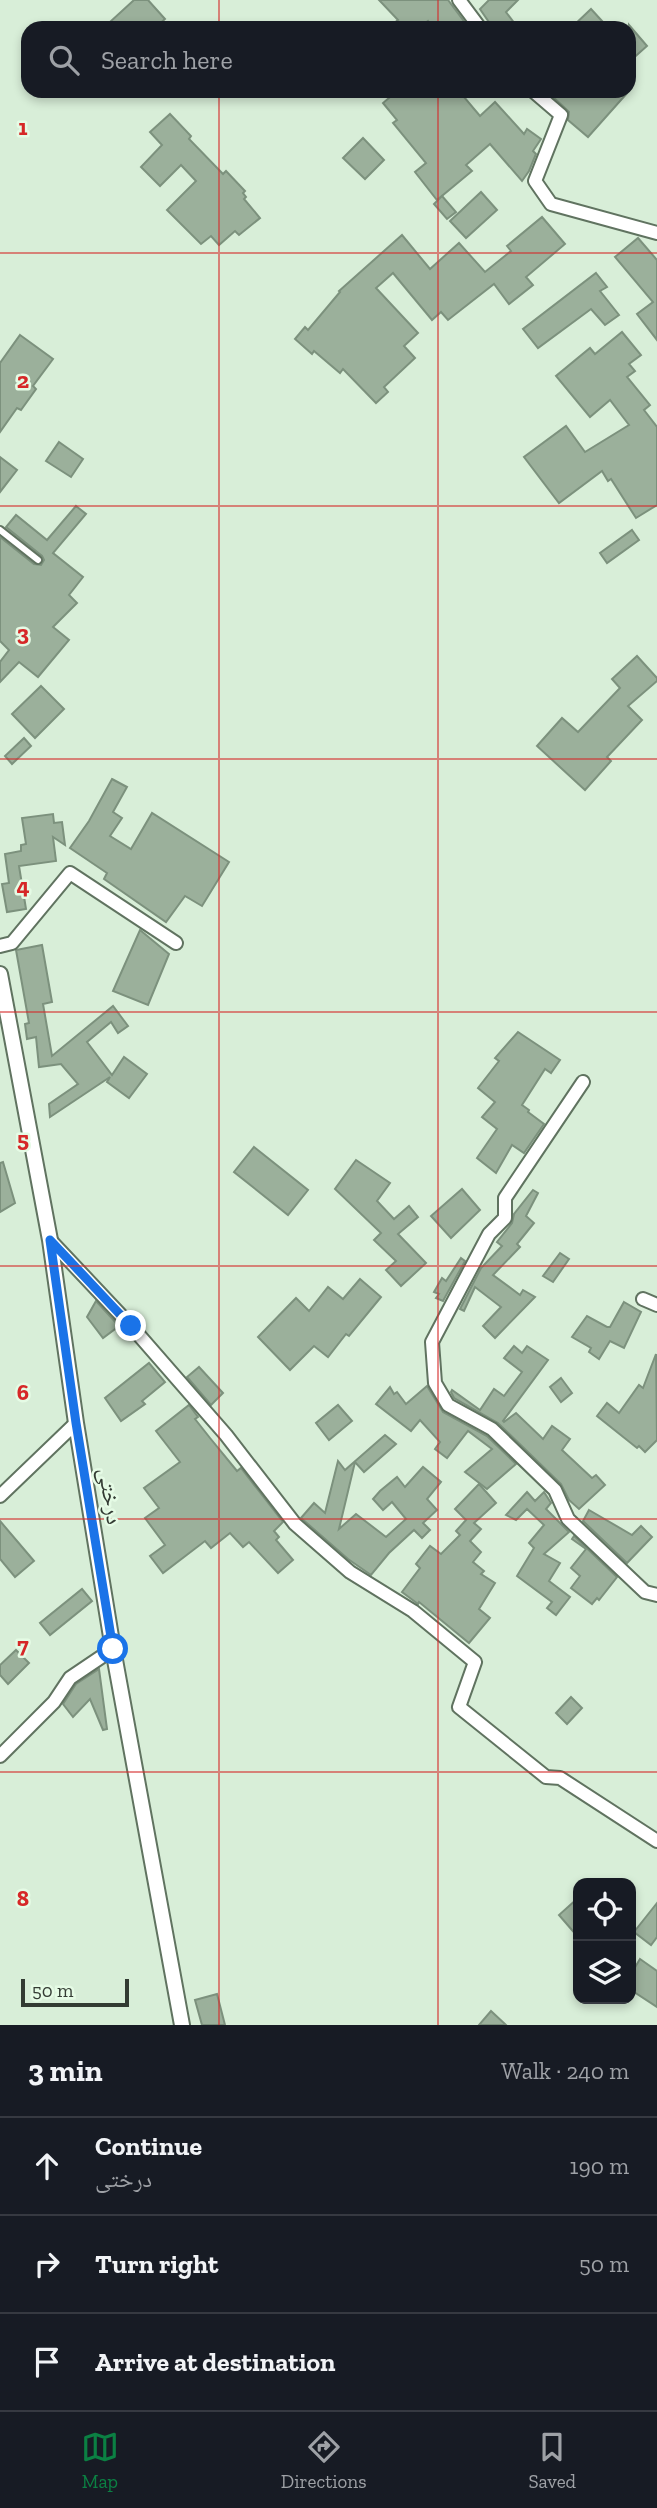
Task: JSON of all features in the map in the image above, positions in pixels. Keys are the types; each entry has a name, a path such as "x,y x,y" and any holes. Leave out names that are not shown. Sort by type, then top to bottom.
{"street":[{"path":"459,0 475,21"},
{"path":"541,98 561,115 535,181 551,204 657,233"},
{"path":"0,946 12,943 70,873 176,943"},
{"name":"درختی","path":"0,976 50,1240 76,1423 113,1649 182,2025"},
{"path":"583,1082 505,1198 505,1218 489,1234 432,1342 435,1383 448,1405 492,1429 555,1490 568,1519 645,1592 657,1595"},
{"path":"50,1240 131,1326 226,1435 295,1524 349,1572 413,1611 475,1662 459,1707 546,1777 560,1778 657,1841"},
{"path":"643,1299 657,1305"},
{"path":"0,1496 76,1423"},
{"path":"0,1756 54,1702 70,1678 113,1649"}],"lane":[{"path":"0,530 38,560"}],"building":[{"path":"134,0 148,0 165,19 163,21 111,21"},
{"path":"379,0 448,0 464,21 397,21"},
{"path":"489,0 518,0 506,12 513,21 488,21 480,9"},
{"path":"591,9 602,21 578,21"},
{"path":"636,33 647,46 636,56"},
{"path":"389,98 465,98 480,116 495,102 524,134 527,129 541,139 533,151 536,154 522,181 490,144 466,165 472,171 437,200 415,172 426,163 393,123 397,120 383,103"},
{"path":"554,98 623,98 588,137 568,120 569,112"},
{"path":"170,114 191,136 189,139 223,174 226,171 245,191 244,199 260,218 239,235 235,231 219,245 211,236 201,244 167,210 196,181 181,165 160,186 141,167 162,145 150,132"},
{"path":"363,138 384,160 365,179 343,158"},
{"path":"481,192 497,210 466,238 450,221"},
{"path":"442,196 456,212 447,219 434,204"},
{"path":"542,217 565,244 526,277 533,285 509,304 494,284 448,320 441,312 432,320 393,273 376,288 418,333 404,346 415,358 384,387 388,392 376,403 343,369 340,373 295,339 305,327 308,330 339,291 402,235 430,269 459,243 485,272 511,251 507,246"},
{"path":"638,238 657,260 657,340 637,314 653,302 615,257"},
{"path":"596,273 607,287 600,291 619,315 605,325 591,309 538,348 523,329"},
{"path":"622,332 641,355 629,364 635,371 627,377 650,405 644,410 657,427 657,505 636,518 611,479 608,481 602,471 559,503 524,457 566,426 585,452 629,425 610,400 590,417 556,376 590,348 595,354"},
{"path":"20,335 53,359 33,386 36,389 21,410 17,408 0,432 0,363"},
{"path":"59,442 83,459 71,477 46,461"},
{"path":"0,457 17,470 0,492"},
{"path":"76,506 86,514 53,553 83,577 69,595 77,603 53,627 69,640 38,677 19,662 0,682 0,662 9,650 0,641 0,537 34,564 41,565 44,560 42,556 6,527 16,515 47,540"},
{"path":"632,530 639,540 607,563 600,553"},
{"path":"637,656 657,678 657,681 628,706 642,720 607,757 611,761 585,790 537,746 562,718 578,732 620,688 612,679"},
{"path":"41,686 64,709 35,738 12,714"},
{"path":"24,738 31,746 12,764 5,756"},
{"path":"112,779 127,787 113,812 122,818 110,836 131,849 152,813 229,862 202,906 185,896 166,922 104,879 107,873 70,848 89,821"},
{"path":"53,814 54,823 62,822 65,845 53,837 56,861 19,866 26,909 7,912 2,884 9,883 5,854 21,851 21,845 26,844 22,818"},
{"path":"140,930 169,954 148,1005 113,991"},
{"path":"42,945 52,1002 43,1004 52,1056 113,1006 128,1026 118,1033 111,1022 87,1042 112,1075 124,1057 147,1074 129,1098 107,1082 110,1077 50,1117 49,1104 78,1084 61,1064 39,1067 36,1037 27,1039 25,1024 29,1023 16,950"},
{"path":"518,1032 560,1060 551,1073 545,1069 522,1105 544,1124 524,1153 512,1145 496,1173 477,1158 497,1129 482,1117 495,1102 478,1088 499,1061 495,1058"},
{"path":"254,1147 308,1190 288,1215 234,1172"},
{"path":"356,1160 390,1183 377,1201 394,1219 409,1206 418,1217 398,1234 426,1263 401,1286 386,1270 396,1261 374,1240 381,1233 335,1189"},
{"path":"3,1162 15,1203 0,1212 0,1163"},
{"path":"462,1189 480,1210 451,1238 431,1216"},
{"path":"533,1190 538,1193 526,1216 534,1223 517,1244 520,1247 493,1275 520,1295 523,1290 535,1297 495,1338 483,1326 501,1307 475,1287 464,1311 460,1309 481,1268 502,1246 497,1242 512,1223 514,1214"},
{"path":"560,1253 569,1259 553,1282 543,1276"},
{"path":"461,1258 465,1261 443,1301 436,1298 439,1294 434,1292 442,1278 446,1281"},
{"path":"360,1279 381,1297 328,1357 314,1346 290,1370 258,1337 296,1298 309,1311 328,1287 343,1299"},
{"path":"96,1301 119,1326 103,1338 87,1317"},
{"path":"624,1302 641,1312 624,1348 610,1341 599,1359 589,1352 591,1348 572,1337 587,1316 610,1327"},
{"path":"514,1346 522,1353 527,1346 548,1360 503,1421 516,1413 543,1439 552,1426 570,1439 562,1450 592,1478 596,1475 605,1485 579,1509 569,1500 561,1484 498,1423 454,1398 451,1392 452,1390 480,1410 494,1389 504,1396 522,1372 504,1358"},
{"path":"656,1354 657,1440 645,1452 597,1416 607,1403 619,1413 639,1385 643,1388"},
{"path":"149,1363 165,1382 142,1401 145,1404 121,1421 105,1398"},
{"path":"199,1367 223,1393 211,1405 187,1377"},
{"path":"561,1378 572,1393 561,1402 550,1387"},
{"path":"427,1386 443,1412 487,1436 516,1464 487,1489 465,1472 492,1449 468,1431 447,1458 435,1449 440,1442 420,1420 411,1431 376,1404 390,1387 406,1404"},
{"path":"189,1405 198,1417 195,1419 210,1438 237,1471 241,1468 283,1522 274,1531 279,1537 276,1540 293,1560 278,1573 249,1542 243,1547 230,1533 211,1548 205,1541 163,1573 150,1556 165,1545 145,1518 159,1508 144,1488 180,1462 156,1431"},
{"path":"338,1405 352,1421 329,1440 316,1423"},
{"path":"385,1435 396,1444 364,1472 355,1462 339,1529 356,1514 386,1537 406,1519 392,1502 383,1510 373,1499 380,1491 397,1477 405,1487 423,1467 441,1482 427,1499 437,1510 423,1523 430,1530 422,1538 414,1530 389,1553 371,1575 348,1559 301,1518 314,1503 325,1513 338,1461 345,1470"},
{"path":"479,1484 496,1503 474,1523 481,1529 470,1541 481,1552 473,1562 484,1571 481,1574 495,1583 479,1609 490,1618 469,1643 419,1602 418,1604 402,1592 420,1568 416,1564 430,1546 441,1554 460,1535 456,1531 466,1520 455,1509"},
{"path":"527,1492 535,1501 544,1492 551,1503 546,1509 569,1532 544,1554 560,1563 549,1581 570,1597 556,1615 547,1608 552,1602 517,1576 534,1548 529,1543 544,1525 527,1509 516,1520 506,1515"},
{"path":"589,1510 632,1535 641,1526 652,1537 627,1563 583,1521"},
{"path":"0,1521 34,1561 15,1577 0,1559"},
{"path":"574,1536 617,1577 599,1600 597,1598 592,1604 571,1588 580,1576 571,1568 586,1549 572,1539"},
{"path":"82,1589 92,1601 50,1635 40,1623"},
{"path":"16,1650 29,1663 8,1684 0,1675 0,1665"},
{"path":"99,1669 107,1729 103,1730 90,1699 73,1717 63,1704 76,1684"},
{"path":"571,1697 582,1708 567,1724 556,1713"},
{"path":"573,1902 573,1931 559,1915"},
{"path":"657,1903 657,1937 651,1945 636,1934 636,1929"},
{"path":"640,1959 657,1971 657,2007 636,1993 636,1966"},
{"path":"217,1994 225,2025 202,2025 195,2000"},
{"path":"491,2011 506,2025 479,2025"}],"route":[{"path":"113,1649 76,1423 50,1240 131,1326"}]}
